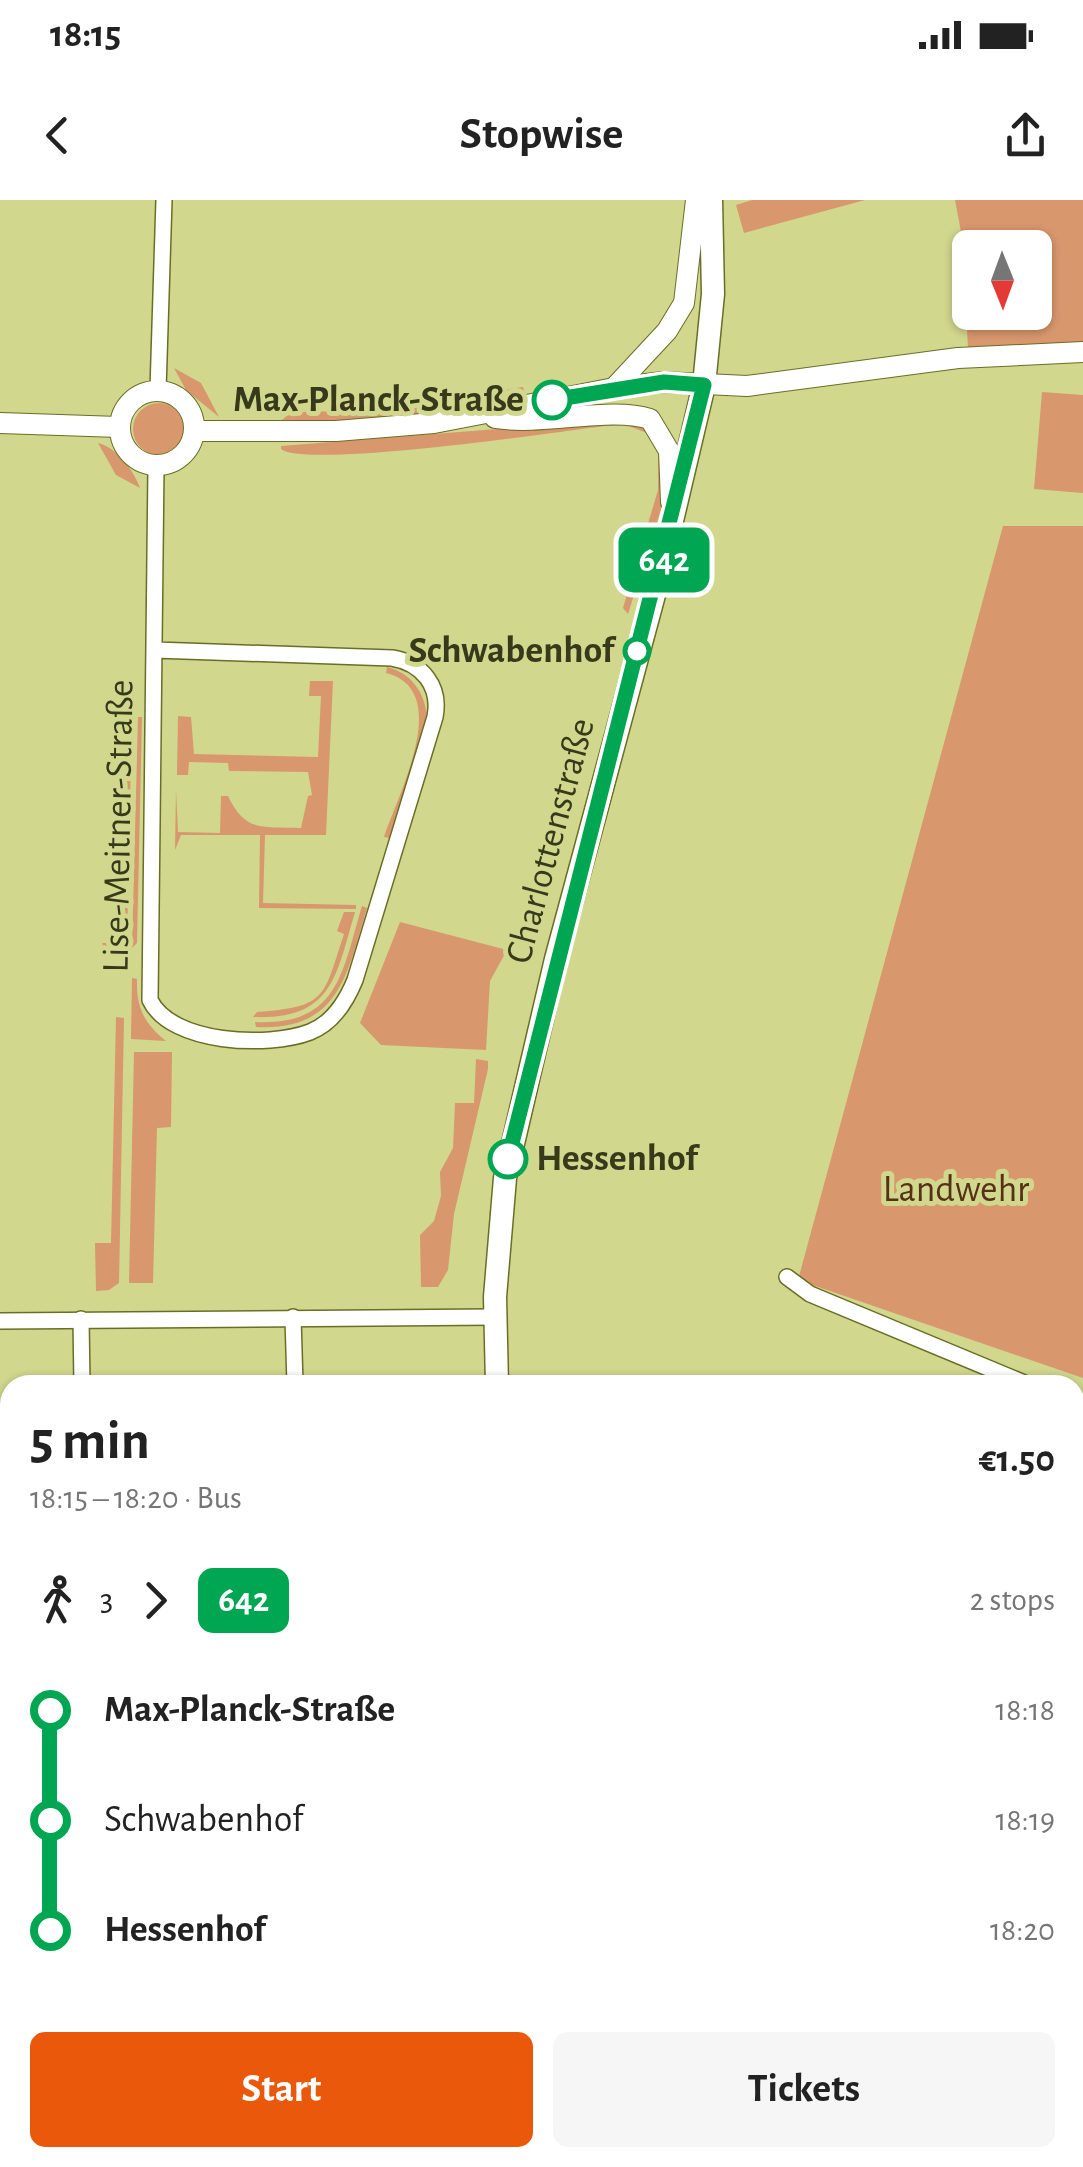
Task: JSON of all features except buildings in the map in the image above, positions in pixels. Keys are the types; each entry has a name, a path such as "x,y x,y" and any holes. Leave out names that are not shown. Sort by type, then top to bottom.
{"main road":[{"name":"Charlottenstraße","path":"496,1375 494,1318 500,1208 516,1119 672,525 704,385 713,294 711,200"}],"street":[{"path":"158,390 164,200"},
{"path":"614,388 667,331 684,302 696,200"},
{"path":"194,431 336,432 478,415 664,382 747,386 958,358 1083,352"},
{"path":"158,390 181,399 194,419 194,431 186,452 167,465 156,466 130,454 119,427 131,401 158,390"},
{"path":"478,415 530,424 610,415 650,419 669,452 672,525"},
{"path":"0,423 119,427"},
{"name":"Lise-Meitner-Straße","path":"154,650 392,658 416,666 435,691 435,717 355,980 336,1013 309,1032 279,1038 196,1035 164,1021 150,1000 148,892 156,466"},
{"path":"787,1277 810,1294 1005,1375"},
{"path":"293,1317 295,1375"},
{"path":"0,1321 494,1318"},
{"path":"81,1319 82,1375"}],"green space":[{"path":"752,200 865,200 744,233 736,205"},
{"path":"955,200 1083,200 1083,345 968,348 967,330 1052,330 1052,230 961,230"},
{"path":"174,368 201,383 219,417 186,390"},
{"path":"523,387 524,391 504,400 443,414 334,423 282,420 291,412 358,411"},
{"path":"1042,392 1083,395 1083,493 1034,489"},
{"path":"159,403 178,410 185,429 178,448 159,455 140,448 133,429 140,410"},
{"path":"626,419 651,430 647,433 626,425 604,426 335,455 281,449 281,446"},
{"path":"658,438 664,500 628,614 623,608 658,490"},
{"path":"98,443 124,461 140,488 116,475"},
{"name":"Landwehr","path":"1003,526 1083,526 1083,1375 798,1280"},
{"path":"387,667 415,685 427,717 389,838 384,837 409,771 419,721 416,700 406,683 386,673"},
{"path":"310,681 333,681 326,835 265,835 263,903 356,905 356,909 259,908 260,835 181,835 175,850 176,790 178,832 220,833 221,796 228,796 248,822 265,827 301,828 308,796 312,795 308,772 229,771 228,763 189,762 188,775 177,775 178,716 191,717 194,754 318,757 321,696 309,696"},
{"path":"112,707 132,708 127,944 104,948 102,943 114,943 119,714 107,713"},
{"path":"138,717 142,717 137,943 132,948"},
{"path":"362,906 367,908 353,955 336,994 323,1009 284,1026 256,1027 255,1022 283,1021 304,1015 320,1004 342,973"},
{"path":"344,912 355,912 327,990 300,1011 253,1017 257,1012 298,1007 319,995 332,972 344,934 337,931"},
{"path":"400,922 507,950 490,981 486,1050 381,1045 360,1023"},
{"path":"132,978 137,979 143,1015 166,1041 131,1039"},
{"path":"116,1017 124,1018 119,1283 109,1290 96,1291 95,1243 111,1243"},
{"path":"134,1052 172,1052 171,1127 157,1128 153,1283 129,1283"},
{"path":"476,1059 488,1061 488,1069 454,1214 448,1270 438,1287 421,1287 420,1235 434,1221 441,1196 440,1172 453,1148 455,1103 474,1103"}],"bus line":[{"name":"642","path":"508,1159 556,960 658,580 704,385 664,382 552,400"}],"place":[{"name":"Max-Planck-Straße","path":"552,400"},
{"name":"Schwabenhof","path":"637,651"},
{"name":"Hessenhof","path":"508,1159"}]}
